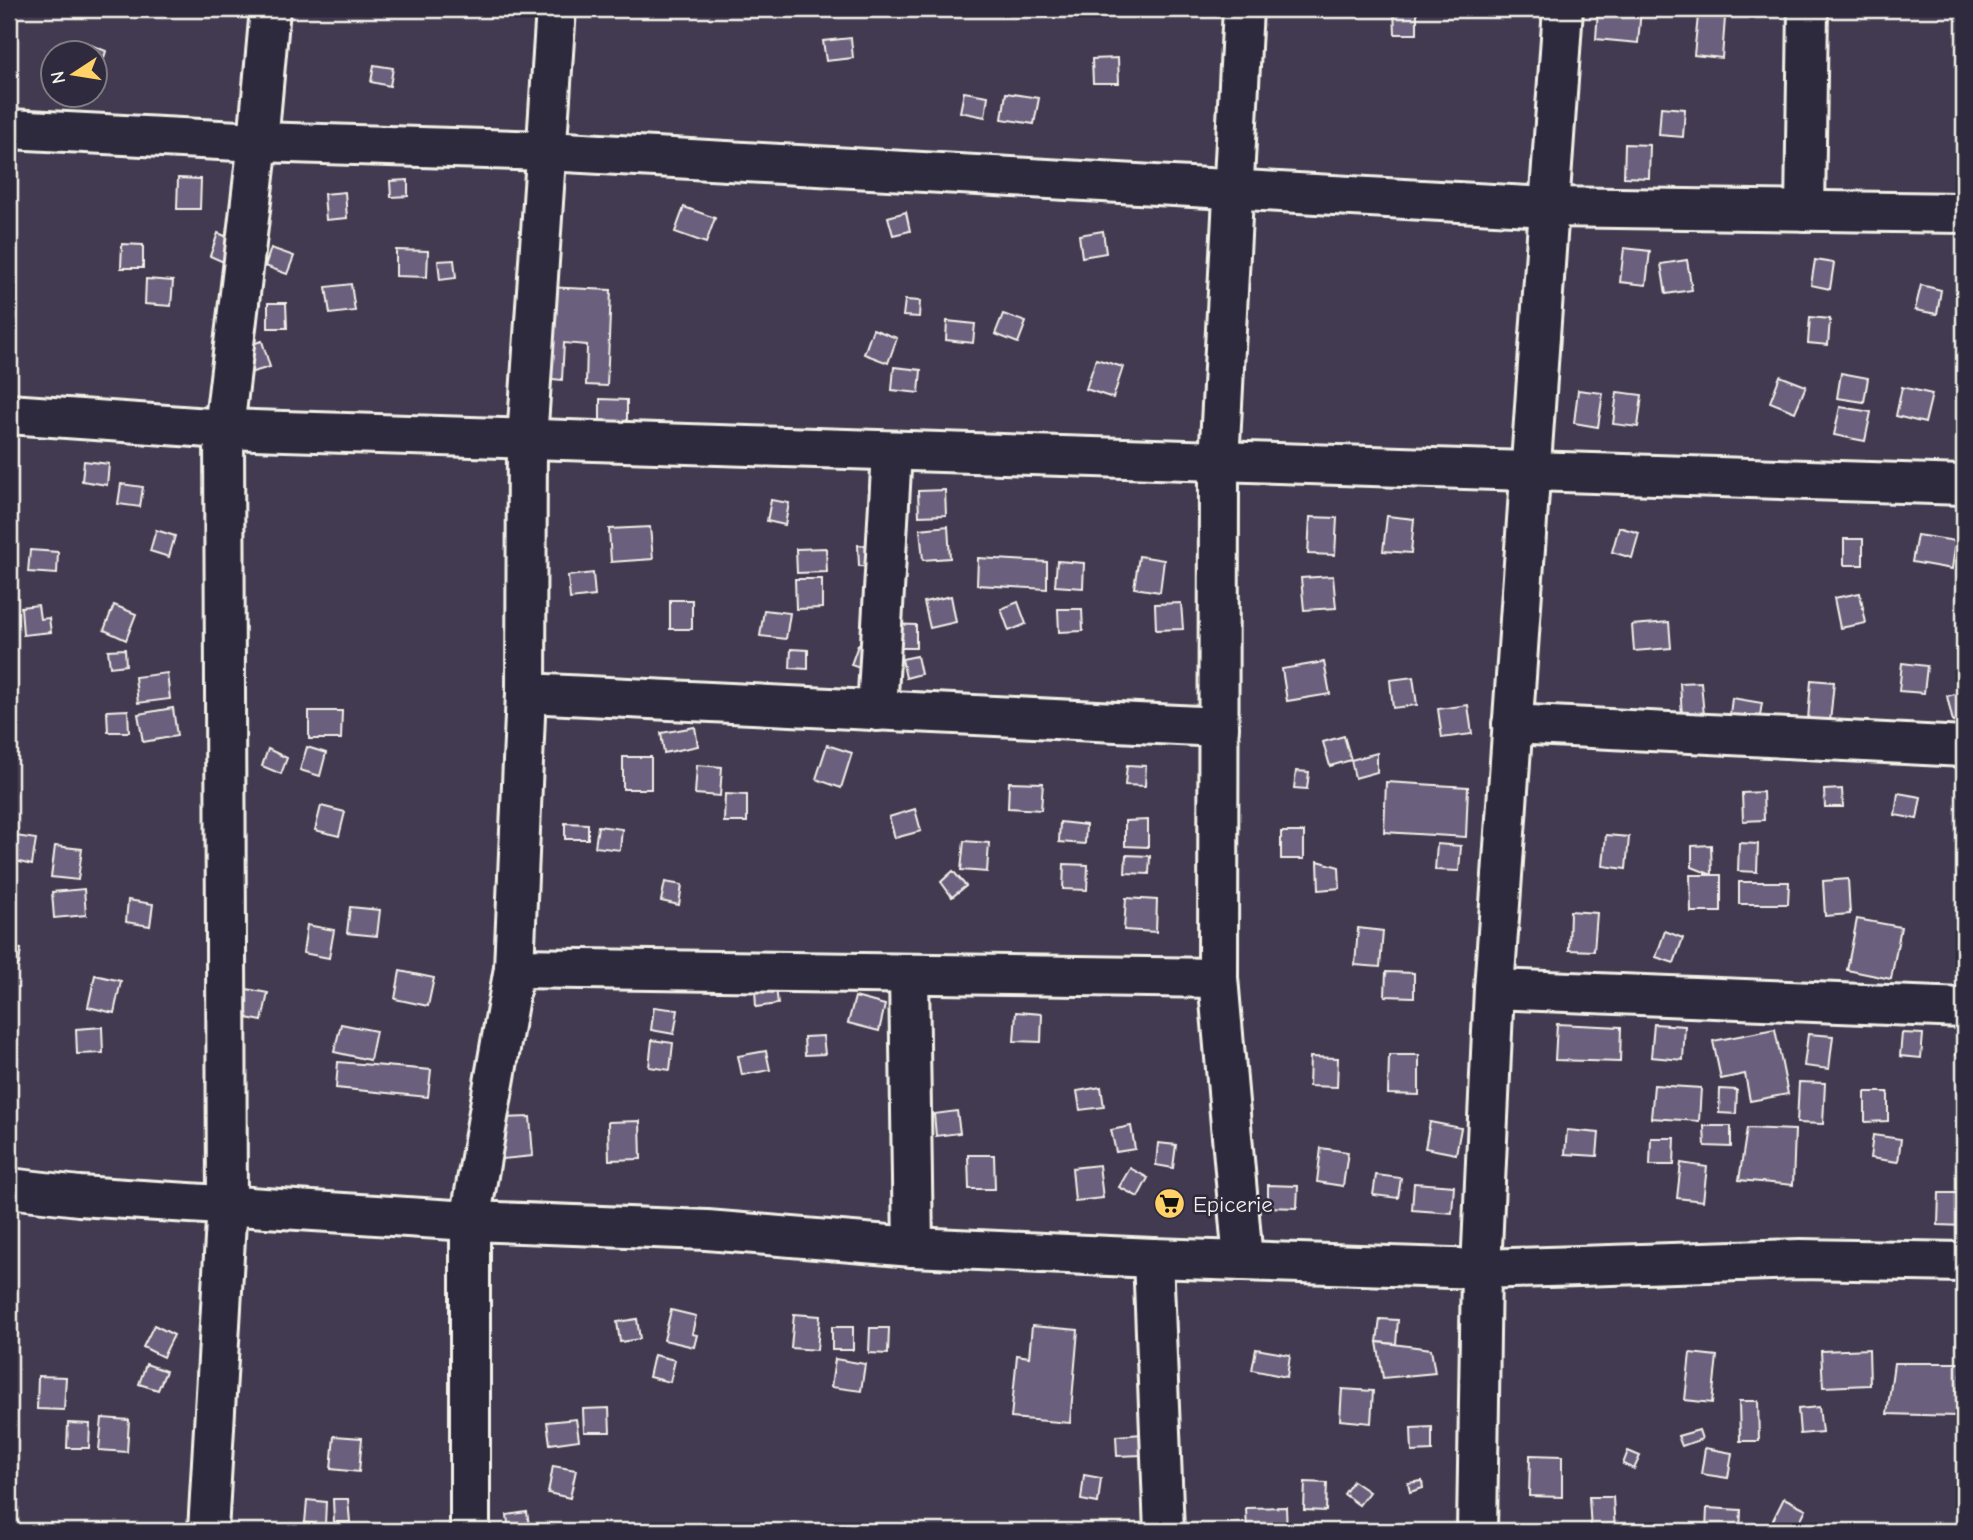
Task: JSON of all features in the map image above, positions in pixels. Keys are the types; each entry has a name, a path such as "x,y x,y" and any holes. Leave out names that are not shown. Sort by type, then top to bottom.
{"street":[{"path":"208,1531 227,1204 224,429 258,142 270,9"},
{"path":"470,1531 470,1220 514,968 526,693 527,440 556,9"},
{"path":"1243,9 1219,462 1218,978 1243,1261"},
{"path":"1477,1531 1482,1269 1494,989 1563,9"},
{"path":"1805,211 1808,9"},
{"path":"9,129 258,142 547,150 1549,207 1964,213"},
{"path":"9,414 224,429 1964,485"},
{"path":"877,711 892,452"},
{"path":"526,693 1219,727"},
{"path":"1512,724 1964,747"},
{"path":"514,968 1218,978"},
{"path":"909,974 913,1247"},
{"path":"1494,989 1964,1008"},
{"path":"9,1188 79,1196 470,1220 708,1230 913,1247 1153,1258 1482,1269 1800,1259 1964,1262"},
{"path":"1153,1258 1164,1531"}],"building":[{"path":"884,9 912,9 912,14 884,13"},
{"path":"1394,9 1417,9 1417,34 1395,34"},
{"path":"1598,9 1641,9 1638,43 1596,39"},
{"path":"1698,16 1725,18 1722,58 1694,55"},
{"path":"851,38 853,58 826,61 823,41"},
{"path":"1118,58 1119,83 1093,83 1092,59"},
{"path":"374,65 393,68 390,86 371,82"},
{"path":"964,92 988,96 985,117 960,112"},
{"path":"1006,93 1039,98 1034,124 1002,119"},
{"path":"1661,107 1685,109 1683,137 1659,135"},
{"path":"1625,144 1650,145 1649,178 1624,177"},
{"path":"178,178 201,179 200,209 177,209"},
{"path":"408,180 408,196 391,197 390,181"},
{"path":"345,192 347,218 326,220 324,194"},
{"path":"684,207 715,218 706,243 675,232"},
{"path":"906,212 910,231 893,235 888,217"},
{"path":"1103,231 1106,253 1082,257 1079,235"},
{"path":"218,233 237,241 228,264 210,256"},
{"path":"122,244 143,245 143,268 121,268"},
{"path":"271,248 294,256 287,274 265,266"},
{"path":"1624,248 1650,251 1646,285 1620,282"},
{"path":"396,250 428,251 427,277 396,276"},
{"path":"454,260 456,278 440,280 438,261"},
{"path":"1687,260 1692,290 1666,294 1661,264"},
{"path":"1815,260 1834,263 1830,289 1811,285"},
{"path":"146,279 173,281 171,306 145,304"},
{"path":"351,284 355,311 330,314 326,287"},
{"path":"1921,285 1941,290 1937,314 1915,310"},
{"path":"545,287 611,290 607,386 586,385 587,345 564,343 562,380 542,378"},
{"path":"905,300 920,301 919,317 903,316"},
{"path":"268,303 286,303 287,328 268,328"},
{"path":"1003,314 1026,322 1018,343 995,334"},
{"path":"1810,317 1830,319 1828,345 1808,343"},
{"path":"947,321 975,324 973,343 946,340"},
{"path":"873,329 897,338 888,363 864,354"},
{"path":"262,341 270,367 246,374 238,348"},
{"path":"1096,359 1123,367 1113,398 1086,389"},
{"path":"894,367 921,370 919,393 892,390"},
{"path":"1841,373 1868,378 1864,402 1837,398"},
{"path":"1780,376 1806,386 1795,412 1770,402"},
{"path":"1902,387 1932,394 1925,423 1896,416"},
{"path":"1578,390 1603,393 1598,427 1574,423"},
{"path":"1617,392 1642,395 1638,427 1613,424"},
{"path":"600,399 627,400 627,426 600,427"},
{"path":"1840,407 1871,412 1865,441 1834,435"},
{"path":"84,461 109,464 107,485 82,481"},
{"path":"121,484 143,487 140,507 118,504"},
{"path":"945,490 946,515 919,516 918,491"},
{"path":"771,500 789,503 785,525 767,521"},
{"path":"1387,516 1414,519 1411,553 1383,551"},
{"path":"1310,517 1337,518 1335,555 1308,554"},
{"path":"948,526 950,558 923,560 920,529"},
{"path":"650,527 653,559 611,562 609,529"},
{"path":"1619,527 1639,533 1632,558 1612,552"},
{"path":"156,530 175,536 169,557 150,551"},
{"path":"1917,535 1956,541 1952,569 1912,562"},
{"path":"1844,539 1863,539 1863,565 1844,565"},
{"path":"858,545 880,546 880,567 859,566"},
{"path":"826,548 827,572 797,573 796,549"},
{"path":"30,550 58,552 57,574 28,572"},
{"path":"1139,556 1164,560 1160,592 1134,588"},
{"path":"978,558 1047,562 1047,589 977,585"},
{"path":"1057,561 1084,563 1083,588 1055,586"},
{"path":"593,573 595,596 570,599 568,576"},
{"path":"1333,576 1336,608 1304,610 1301,578"},
{"path":"795,579 822,579 822,608 796,609"},
{"path":"1860,593 1866,623 1840,628 1834,598"},
{"path":"951,596 956,622 930,628 924,602"},
{"path":"670,600 692,600 692,629 670,629"},
{"path":"1018,602 1026,624 1009,631 1001,609"},
{"path":"1181,603 1183,629 1156,630 1155,604"},
{"path":"38,605 40,619 49,618 51,632 23,635 21,607"},
{"path":"114,605 136,614 126,640 104,630"},
{"path":"1058,609 1082,609 1083,631 1059,632"},
{"path":"764,610 790,613 786,639 760,636"},
{"path":"1669,622 1671,648 1634,651 1632,625"},
{"path":"889,624 916,625 916,648 888,648"},
{"path":"858,645 878,653 871,672 851,665"},
{"path":"125,649 126,665 110,667 108,650"},
{"path":"791,649 808,650 808,669 790,668"},
{"path":"917,656 921,674 906,678 902,659"},
{"path":"1324,662 1330,694 1287,701 1282,669"},
{"path":"1902,663 1927,666 1924,693 1899,691"},
{"path":"167,673 170,699 138,703 135,677"},
{"path":"1413,677 1417,705 1393,708 1390,680"},
{"path":"1811,680 1834,682 1830,722 1808,720"},
{"path":"1701,682 1704,716 1682,717 1680,683"},
{"path":"1964,692 1964,720 1953,722 1947,696"},
{"path":"1732,698 1762,703 1758,728 1729,723"},
{"path":"1468,705 1472,734 1442,738 1438,709"},
{"path":"173,708 177,736 143,742 138,714"},
{"path":"128,710 129,732 108,732 107,711"},
{"path":"309,711 342,711 341,739 309,739"},
{"path":"695,727 698,746 664,753 661,733"},
{"path":"1344,736 1351,760 1330,766 1323,742"},
{"path":"827,745 852,753 841,788 816,779"},
{"path":"307,747 326,753 320,776 300,770"},
{"path":"268,749 287,758 281,774 262,766"},
{"path":"1377,753 1377,772 1355,778 1351,760"},
{"path":"623,757 651,757 651,789 623,789"},
{"path":"697,765 722,767 720,796 695,794"},
{"path":"1127,765 1146,766 1145,786 1125,785"},
{"path":"1296,771 1309,772 1307,789 1294,788"},
{"path":"1009,782 1043,783 1041,810 1008,808"},
{"path":"1386,782 1468,787 1466,837 1384,832"},
{"path":"1842,789 1843,807 1825,807 1824,790"},
{"path":"1763,792 1764,820 1743,821 1742,793"},
{"path":"1898,793 1921,797 1917,819 1895,815"},
{"path":"725,794 747,795 747,822 724,822"},
{"path":"321,806 345,812 339,836 315,830"},
{"path":"915,809 921,831 895,838 889,817"},
{"path":"1148,820 1148,847 1125,846 1125,821"},
{"path":"1060,822 1086,825 1085,844 1059,842"},
{"path":"565,823 588,824 588,839 565,839"},
{"path":"598,826 622,829 620,850 595,847"},
{"path":"1281,832 1304,832 1304,859 1281,859"},
{"path":"1606,835 1629,837 1626,869 1603,866"},
{"path":"16,836 36,839 32,865 11,860"},
{"path":"964,841 989,843 987,872 961,870"},
{"path":"1739,843 1758,844 1757,872 1738,871"},
{"path":"1437,844 1461,846 1459,871 1435,870"},
{"path":"1711,845 1712,875 1692,867 1692,846"},
{"path":"55,846 82,849 78,880 51,877"},
{"path":"1126,855 1150,856 1149,874 1125,873"},
{"path":"1318,861 1339,867 1340,888 1319,890"},
{"path":"1064,864 1088,865 1087,890 1063,889"},
{"path":"953,871 966,886 952,897 941,882"},
{"path":"1690,875 1721,875 1721,912 1691,912"},
{"path":"1848,879 1850,914 1825,916 1823,881"},
{"path":"665,882 682,885 679,905 661,901"},
{"path":"1739,882 1789,882 1788,904 1739,904"},
{"path":"84,889 86,915 54,918 52,892"},
{"path":"1126,898 1157,900 1156,932 1124,930"},
{"path":"128,900 153,904 150,926 126,922"},
{"path":"350,907 380,910 377,936 347,933"},
{"path":"1570,911 1597,913 1594,951 1569,950"},
{"path":"1857,919 1901,927 1891,979 1847,970"},
{"path":"307,925 334,930 329,958 303,953"},
{"path":"1358,928 1383,931 1380,967 1355,965"},
{"path":"1665,931 1683,938 1674,963 1656,957"},
{"path":"9,948 21,949 19,965 10,964 9,985"},
{"path":"400,971 434,978 428,1006 395,999"},
{"path":"1386,972 1414,973 1414,997 1385,996"},
{"path":"95,975 121,981 114,1013 88,1007"},
{"path":"776,987 778,1004 756,1007 755,989"},
{"path":"247,989 268,993 262,1021 241,1017"},
{"path":"855,997 885,1005 879,1031 848,1023"},
{"path":"654,1007 678,1010 674,1034 651,1030"},
{"path":"1016,1012 1042,1014 1041,1042 1014,1041"},
{"path":"341,1024 376,1031 370,1060 334,1052"},
{"path":"1557,1024 1621,1027 1620,1062 1555,1060"},
{"path":"1654,1024 1685,1026 1683,1060 1651,1057"},
{"path":"102,1027 103,1053 77,1054 76,1029"},
{"path":"1775,1029 1788,1094 1750,1101 1745,1074 1721,1079 1713,1041"},
{"path":"1902,1033 1923,1034 1921,1058 1900,1056"},
{"path":"1808,1034 1833,1036 1829,1069 1804,1066"},
{"path":"823,1036 825,1054 805,1055 804,1037"},
{"path":"1962,1037 1964,1038 1964,1058 1956,1055"},
{"path":"652,1040 673,1043 670,1070 649,1067"},
{"path":"766,1051 770,1070 742,1075 738,1056"},
{"path":"1389,1055 1419,1055 1419,1095 1388,1094"},
{"path":"1310,1057 1338,1058 1337,1087 1309,1086"},
{"path":"338,1062 431,1070 428,1097 336,1088"},
{"path":"1799,1082 1825,1083 1823,1124 1797,1123"},
{"path":"1654,1085 1701,1088 1699,1121 1651,1118"},
{"path":"1101,1087 1104,1107 1080,1110 1077,1091"},
{"path":"1720,1089 1737,1090 1736,1114 1719,1113"},
{"path":"1865,1092 1888,1092 1888,1121 1865,1122"},
{"path":"957,1111 960,1133 936,1136 934,1114"},
{"path":"530,1117 533,1156 503,1159 501,1118"},
{"path":"640,1121 641,1159 609,1160 608,1122"},
{"path":"1430,1122 1461,1128 1456,1154 1425,1148"},
{"path":"1131,1126 1135,1149 1116,1152 1111,1130"},
{"path":"1704,1126 1731,1126 1731,1147 1705,1146"},
{"path":"1747,1128 1795,1130 1793,1185 1739,1180"},
{"path":"1567,1130 1599,1133 1597,1156 1565,1154"},
{"path":"1873,1135 1901,1139 1898,1162 1870,1158"},
{"path":"1651,1138 1675,1138 1674,1165 1650,1165"},
{"path":"1158,1143 1176,1145 1173,1168 1156,1165"},
{"path":"1321,1148 1348,1152 1343,1186 1317,1182"},
{"path":"968,1155 994,1155 995,1189 969,1189"},
{"path":"1681,1163 1707,1167 1703,1201 1677,1198"},
{"path":"1099,1165 1103,1198 1075,1201 1072,1168"},
{"path":"1130,1168 1148,1178 1138,1197 1119,1187"},
{"path":"1376,1175 1401,1178 1398,1198 1373,1195"},
{"path":"1414,1183 1454,1186 1452,1213 1412,1210"},
{"path":"1268,1185 1298,1186 1297,1208 1268,1207"},
{"path":"1939,1193 1964,1193 1964,1226 1938,1225"},
{"path":"671,1310 696,1316 692,1334 697,1335 694,1347 664,1340"},
{"path":"794,1314 820,1316 817,1350 791,1348"},
{"path":"637,1319 640,1339 620,1342 617,1322"},
{"path":"1380,1319 1398,1320 1396,1344 1377,1342"},
{"path":"154,1325 174,1335 163,1357 143,1347"},
{"path":"1032,1326 1078,1330 1070,1423 1011,1418 1017,1355 1029,1357"},
{"path":"832,1327 853,1327 853,1350 832,1350"},
{"path":"870,1328 889,1328 888,1354 869,1353"},
{"path":"1377,1342 1431,1349 1435,1373 1383,1378"},
{"path":"1256,1349 1290,1355 1287,1377 1252,1370"},
{"path":"1869,1349 1870,1385 1823,1387 1821,1351"},
{"path":"1690,1353 1717,1356 1712,1403 1685,1400"},
{"path":"654,1355 675,1360 670,1382 649,1377"},
{"path":"835,1359 865,1364 861,1391 831,1387"},
{"path":"1894,1363 1962,1363 1956,1416 1887,1414"},
{"path":"146,1364 166,1371 158,1390 139,1384"},
{"path":"38,1376 66,1377 64,1410 37,1409"},
{"path":"1342,1389 1373,1391 1371,1423 1340,1420"},
{"path":"1739,1401 1758,1401 1759,1441 1740,1441"},
{"path":"1819,1407 1822,1432 1800,1434 1798,1409"},
{"path":"609,1408 610,1432 584,1432 583,1409"},
{"path":"102,1418 129,1420 127,1452 99,1450"},
{"path":"576,1419 579,1440 550,1444 547,1422"},
{"path":"68,1423 90,1424 89,1448 67,1448"},
{"path":"1432,1427 1432,1451 1412,1452 1411,1428"},
{"path":"1699,1430 1702,1439 1682,1446 1678,1436"},
{"path":"1142,1434 1143,1455 1117,1456 1116,1436"},
{"path":"334,1436 362,1438 359,1472 331,1469"},
{"path":"1705,1448 1732,1453 1728,1478 1701,1474"},
{"path":"1628,1451 1640,1456 1634,1469 1623,1464"},
{"path":"1530,1455 1562,1456 1562,1497 1529,1496"},
{"path":"553,1466 576,1470 570,1498 548,1493"},
{"path":"1084,1475 1101,1478 1098,1503 1081,1500"},
{"path":"1353,1481 1369,1492 1359,1505 1344,1494"},
{"path":"1422,1481 1423,1488 1410,1492 1408,1483"},
{"path":"1305,1482 1327,1483 1326,1511 1304,1510"},
{"path":"1589,1497 1613,1497 1615,1531 1591,1531"},
{"path":"1784,1498 1806,1509 1795,1531 1780,1531 1770,1526"},
{"path":"333,1499 348,1499 350,1522 334,1522"},
{"path":"307,1500 326,1502 325,1525 305,1523"},
{"path":"1286,1507 1287,1531 1247,1531 1246,1508"},
{"path":"1707,1508 1741,1510 1740,1531 1706,1531"},
{"path":"527,1512 530,1531 509,1531 507,1515"}],"place":[{"name":"Epicerie","path":"1170,1204"}]}
